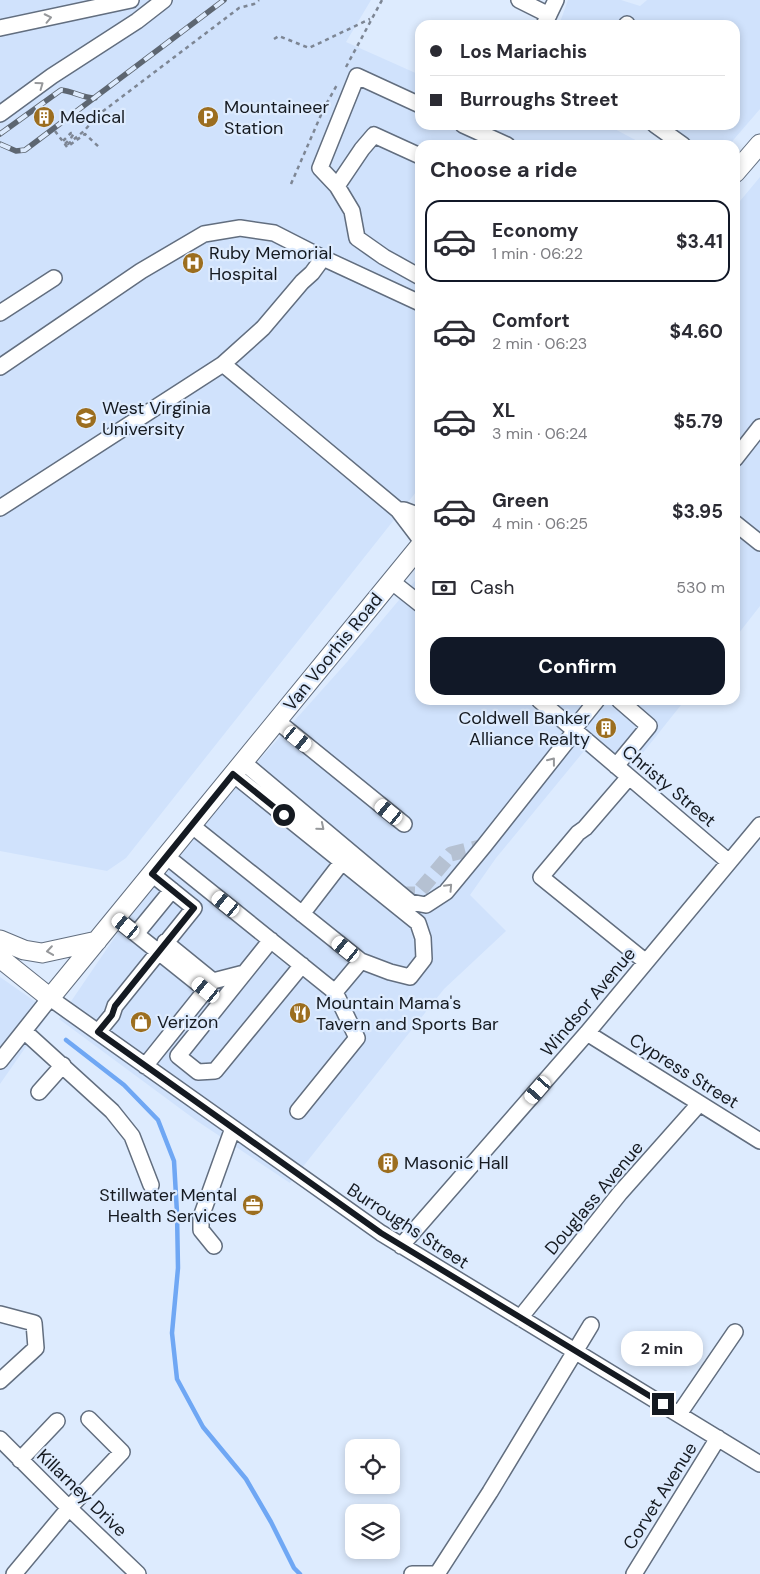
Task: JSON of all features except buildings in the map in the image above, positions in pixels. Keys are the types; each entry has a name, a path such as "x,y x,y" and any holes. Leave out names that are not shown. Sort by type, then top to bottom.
{"main road":[{"path":"740,167 760,144"},
{"name":"Van Voorhis Road","path":"50,998 415,552"},
{"path":"0,940 24,950 42,952 97,941"},
{"path":"0,958 50,998"}],"street":[{"path":"0,28 85,5 131,0"},
{"path":"0,114 52,76 137,21 164,0"},
{"path":"519,0 547,20 556,0"},
{"path":"395,291 414,274 373,250 357,238 352,211 337,186 320,168 357,76 415,103"},
{"path":"474,130 496,140"},
{"path":"662,130 676,140"},
{"path":"337,186 374,135 415,154"},
{"path":"0,367 141,271 204,234 240,228 274,233 323,258 415,300"},
{"path":"0,508 223,364 263,328 323,258"},
{"path":"0,312 54,278"},
{"path":"223,364 398,510 415,532"},
{"path":"740,453 760,427"},
{"path":"398,510 415,514"},
{"path":"740,529 760,543"},
{"path":"391,581 415,600"},
{"name":"Christy Street","path":"545,705 729,862"},
{"path":"238,768 410,902 426,905 446,892 593,705"},
{"path":"616,766 650,726 625,705"},
{"path":"277,721 404,824"},
{"path":"192,826 361,961 410,977 424,959 423,938 418,923 342,862 238,768"},
{"path":"629,777 541,877 646,962"},
{"name":"Windsor Avenue","path":"402,1246 588,1033 760,825"},
{"path":"166,856 335,992 356,1038 298,1111"},
{"path":"302,914 342,862"},
{"path":"98,1032 112,1015 115,1006 194,908 152,874"},
{"path":"136,934 172,890"},
{"path":"116,918 136,934 162,947"},
{"path":"271,940 178,1056 198,1072 215,1071 302,965"},
{"path":"162,947 158,960 192,988 210,986 244,973"},
{"path":"335,992 361,961"},
{"path":"145,1066 210,986"},
{"name":"Van Voorhis Road","path":"0,1061 50,998"},
{"name":"Burroughs Street","path":"50,998 381,1233 760,1464"},
{"path":"24,1031 112,1111 123,1124 132,1136 151,1185"},
{"name":"Cypress Street","path":"588,1033 760,1141"},
{"path":"39,1092 63,1065"},
{"name":"Douglass Avenue","path":"520,1318 620,1193 699,1104"},
{"path":"214,1246 201,1230 201,1217 233,1128"},
{"path":"0,1314 34,1323 36,1348 0,1380"},
{"path":"412,1574 437,1574 490,1492 591,1325"},
{"path":"678,1414 735,1332"},
{"path":"14,1574 69,1508 122,1452 89,1419"},
{"path":"20,1460 57,1421"},
{"name":"Corvet Avenue","path":"634,1574 718,1438"},
{"name":"Killarney Drive","path":"0,1439 138,1574"}],"path":[{"path":"65,144 71,138 74,134 71,133 64,140 68,144 84,132 98,115 239,8 254,4 259,0"},
{"path":"274,39 279,36 309,48 371,19"},
{"path":"55,131 67,147 85,134 100,148"}],"shaded area":[{"name":"West Virginia University","path":"0,0 371,0 346,42 415,73 415,130 616,130 636,140 415,140 415,493 126,858 107,871 0,851"},
{"path":"568,0 621,0 640,6 647,0 760,0 760,109 733,140 682,140 666,130 740,130 740,20 561,20"},
{"path":"760,177 760,606 740,632 740,201"},
{"path":"415,581 415,705 681,705 622,779 584,751 496,858 470,895 506,931 444,989 290,1183 197,1121 59,1019 132,912 235,787 347,662"},
{"path":"0,977 50,1012 0,1084"}],"waterway":[{"path":"66,1040 124,1085 158,1120 174,1161 178,1268 172,1333 177,1379 203,1427 246,1479 271,1522 294,1568 300,1574"}],"tunnel":[{"path":"400,894 417,894 451,854 484,846"}],"railway":[{"path":"0,144 16,151 25,150 224,0"},
{"path":"0,134 61,90 95,98"}],"place":[{"name":"Medical","path":"44,117"},
{"name":"Mountaineer Station","path":"208,117"},
{"name":"Ruby Memorial Hospital","path":"193,263"},
{"name":"West Virginia University","path":"86,418"},
{"name":"Coldwell Banker Alliance Realty","path":"606,728"},
{"name":"Mountain Mama's Tavern and Sports Bar","path":"300,1013"},
{"name":"Verizon","path":"141,1022"},
{"name":"Masonic Hall","path":"388,1163"},
{"name":"Stillwater Mental Health Services","path":"253,1205"}],"route":[{"path":"284,815 233,774 152,874 194,908 115,1006 112,1015 98,1032 381,1233 663,1404"}]}
